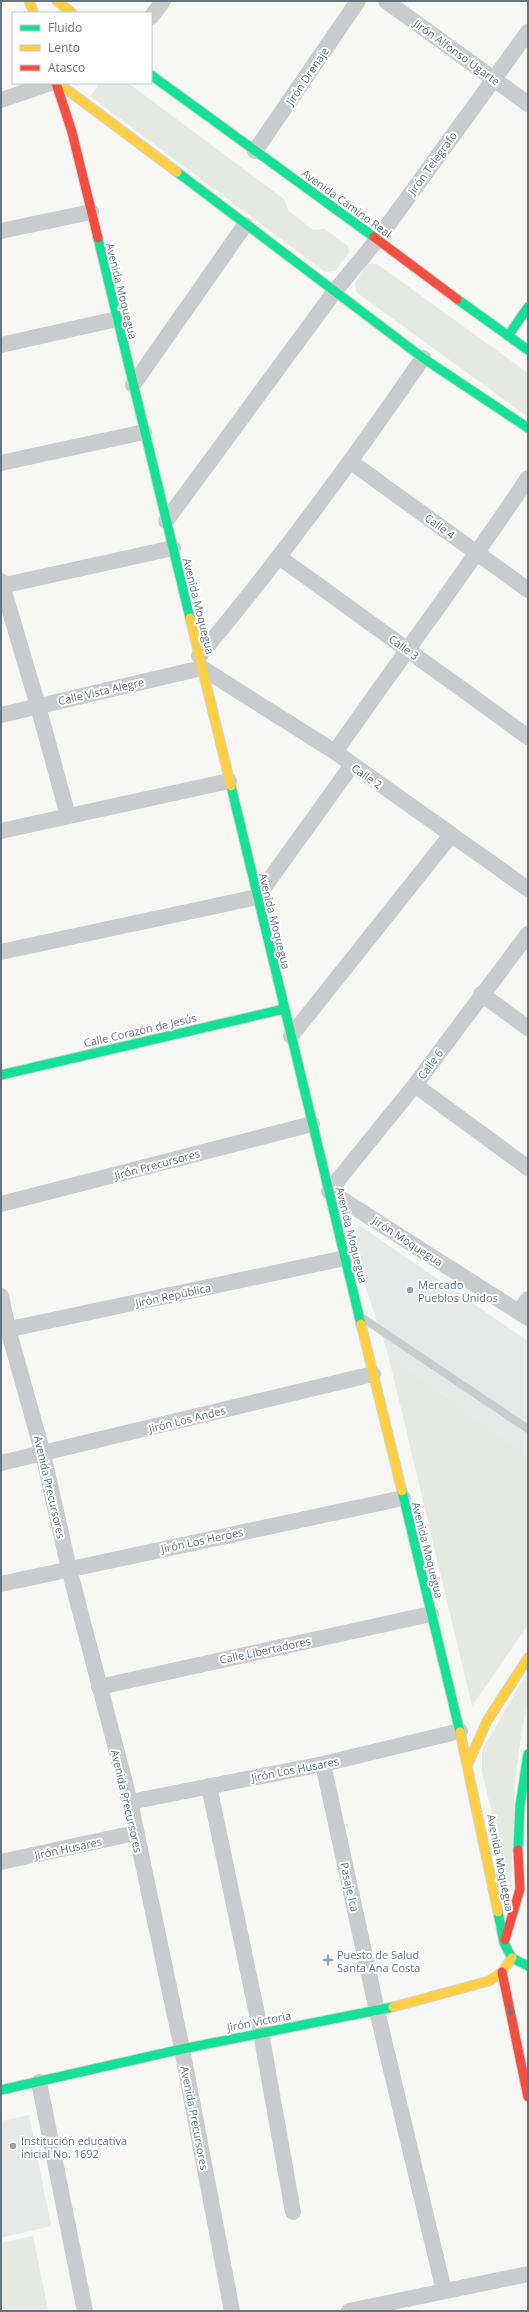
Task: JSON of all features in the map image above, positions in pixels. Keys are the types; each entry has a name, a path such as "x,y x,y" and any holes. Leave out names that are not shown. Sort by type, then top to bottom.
{"main road":[{"path":"29,1 34,12"},
{"path":"57,1 71,12"},
{"name":"Avenida Camino Real","path":"152,76 528,350"},
{"name":"Avenida Moquegua","path":"57,84 72,132 468,1764 504,1943 512,1958"},
{"path":"58,84 423,358 528,428"},
{"path":"508,336 528,307"},
{"name":"Calle Corazón de Jesús","path":"1,1075 284,1009"},
{"path":"468,1764 487,1721 528,1658"},
{"name":"Avenida Moquegua","path":"504,1943 520,1889 518,1829 528,1754"},
{"path":"512,1958 528,1966"},
{"name":"Jirón Victoria","path":"1,2090 182,2048 378,2011 489,1981 502,1972 512,1958"},
{"path":"502,1972 528,2097"}],"street":[{"path":"152,16 163,1"},
{"name":"Jirón Drenaje","path":"255,151 358,1"},
{"name":"Jirón Alfonso Ugarte","path":"386,1 528,104"},
{"name":"Jirón Telegrafo","path":"166,521 334,291 377,240 528,32"},
{"path":"1,100 48,84"},
{"path":"1,231 91,212"},
{"path":"133,385 245,225"},
{"path":"1,345 117,319"},
{"path":"200,662 352,462 423,358"},
{"path":"1,463 144,432"},
{"name":"Calle 4","path":"352,462 528,590"},
{"path":"335,752 407,649 478,554 528,478"},
{"path":"68,816 38,706 1,585 173,548"},
{"name":"Calle 3","path":"279,557 528,737"},
{"name":"Calle Vista Alegre","path":"1,715 200,662"},
{"name":"Calle 2","path":"200,662 335,752 528,890"},
{"path":"1,952 257,897 352,765"},
{"path":"1,831 229,781"},
{"path":"291,1036 451,835"},
{"name":"Calle 6","path":"328,1191 415,1085 481,994 528,934"},
{"path":"481,994 528,1028"},
{"path":"415,1085 528,1168"},
{"name":"Jirón Precursores","path":"1,1204 312,1124"},
{"name":"Jirón Moquegua","path":"328,1191 525,1310"},
{"name":"Jirón República","path":"4,1330 345,1258"},
{"name":"Avenida Precursores","path":"1,1296 4,1330 43,1454 69,1569 130,1802 135,1834 182,2048 232,2311"},
{"name":"Jirón Los Andes","path":"1,1463 373,1374"},
{"name":"Jirón Los Heróes","path":"1,1584 403,1498"},
{"name":"Calle Libertadores","path":"99,1687 431,1614"},
{"name":"Jirón Los Husares","path":"130,1802 323,1764 460,1731"},
{"name":"Pasaje Ica","path":"323,1764 378,2011 444,2291"},
{"path":"209,1786 261,2033 293,2212"},
{"name":"Jirón Husares","path":"2,1858 135,1834"},
{"path":"39,2082 85,2311"},
{"path":"349,2311 528,2274"}],"lane":[{"path":"359,1315 528,1429"}],"shaded area":[{"path":"99,84 129,84 284,199 288,210 313,230 325,229 348,246 349,253 335,271 325,272 90,96"},
{"path":"367,264 377,264 528,373 528,417 356,292 355,283"},
{"name":"Mercado Pueblos Unidos","path":"359,1225 528,1341 528,1456 388,1354 349,1238"},
{"path":"388,1354 528,1456 528,1625 472,1706"},
{"path":"528,1671 528,1705 523,1724 515,1780 511,1884 508,1881 482,1772 482,1750"},
{"path":"29,2115 51,2226 1,2238 1,2121"},
{"path":"33,2236 48,2309 38,2311 1,2311 1,2243"}],"traffic: fast":[{"path":"152,76 374,237"},
{"path":"177,172 423,358 528,428"},
{"path":"98,238 190,618"},
{"path":"457,299 528,350"},
{"path":"508,336 528,307"},
{"path":"231,786 361,1324"},
{"path":"1,1075 284,1009"},
{"path":"402,1491 460,1732"},
{"path":"518,1850 520,1806 528,1754"},
{"path":"498,1912 504,1943 512,1958 528,1966"},
{"path":"1,2090 182,2049 393,2007"}],"traffic: slow":[{"path":"29,1 34,12"},
{"path":"57,1 71,12"},
{"path":"59,84 177,172"},
{"path":"190,618 231,786"},
{"path":"361,1324 402,1491"},
{"path":"468,1764 487,1721 528,1658"},
{"path":"460,1732 498,1912"},
{"path":"393,2007 489,1981 502,1972 512,1958"}],"traffic: jam":[{"path":"56,84 72,132 98,238"},
{"path":"374,237 457,299"},
{"path":"505,1940 520,1889 518,1850"},
{"path":"502,1972 528,2097"}],"place":[{"name":"Mercado Pueblos Unidos","path":"410,1290"},
{"name":"Puesto de Salud Santa Ana Costa","path":"328,1960"},
{"name":"Institución educativa inicial No. 1692","path":"13,2146"}]}
